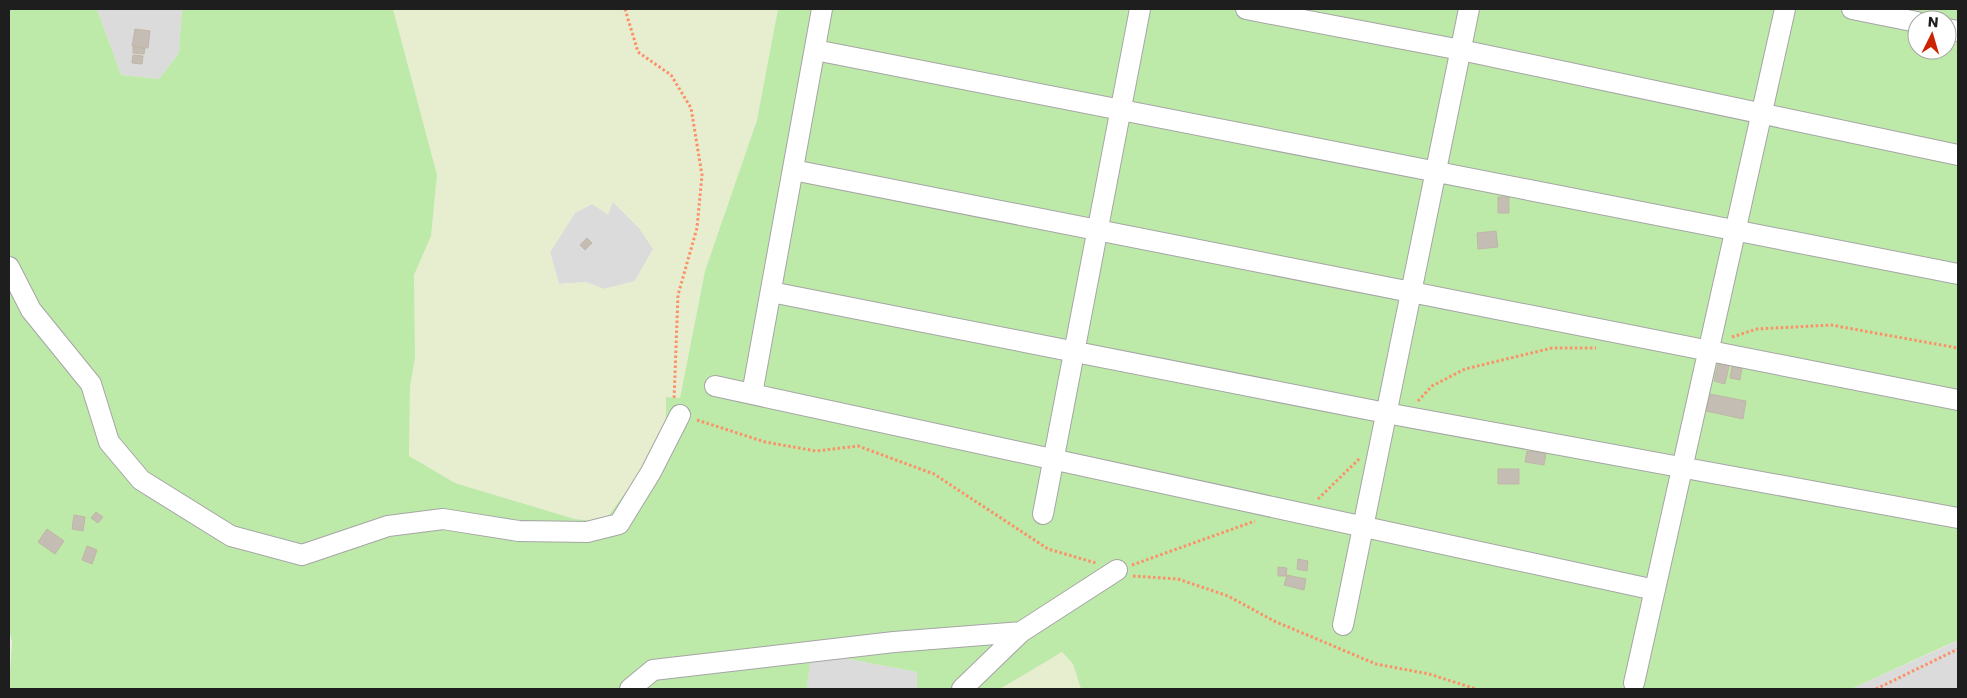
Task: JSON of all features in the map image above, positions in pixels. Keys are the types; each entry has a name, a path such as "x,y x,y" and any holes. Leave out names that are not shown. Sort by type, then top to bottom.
{"street":[{"path":"752,394 822,9"},
{"path":"1043,514 1140,9"},
{"path":"1246,9 1461,50 1958,155"},
{"path":"1342,626 1363,527 1394,414 1411,292 1469,9"},
{"path":"1634,684 1785,9"},
{"path":"1852,9 1907,20"},
{"path":"815,50 1958,274"},
{"path":"793,170 1411,292 1709,348 1958,400"},
{"path":"9,267 31,310 91,384 110,442 141,480 232,536 302,555 388,526 443,519 519,531 587,532 619,524 651,472 680,415"},
{"path":"771,292 1394,414 1958,518"},
{"path":"715,386 1655,590"},
{"path":"962,689 1021,632 1117,570"},
{"path":"630,689 653,670 894,642 1021,632"}],"path":[{"path":"1709,348 1757,329 1831,325 1958,348"},
{"path":"1394,414 1432,386 1465,369 1552,348 1599,348"},
{"path":"1286,510 1317,499 1360,457"},
{"path":"1117,570 1258,520"},
{"path":"1876,689 1958,648"}],"shaded area":[{"path":"97,9 182,9 179,53 159,79 121,75"},
{"path":"613,202 640,229 653,249 635,281 604,289 586,282 559,284 550,252 575,213 592,204"},
{"path":"1958,640 1958,689 1851,689 1942,648"},
{"path":"810,652 917,672 917,689 807,689"}],"green space":[{"path":"9,9 97,9 121,75 159,79 179,53 182,9 393,9 437,175 431,236 414,275 415,357 410,387 409,456 455,483 575,519 604,522 646,464 648,456 666,426 666,397 680,398 705,271 757,120 778,9 1958,9 1958,640 1851,689 1081,689 1073,664 1062,652 1000,689 917,689 917,672 811,652 807,689 9,689 12,641 9,630"},
{"path":"393,9 778,9 757,120 705,271 680,398 646,464 604,522 575,519 455,483 409,456 410,387 415,357 414,275 431,236 437,175","holes":["613,202 640,229 653,249 635,281 604,289 586,282 559,284 550,252 575,213 592,204 608,215"]},
{"path":"1062,652 1073,664 1081,689 1000,689"}],"building":[{"path":"135,29 150,31 148,48 132,46"},
{"path":"133,47 145,48 144,54 133,53"},
{"path":"133,55 143,56 142,64 132,63"},
{"path":"1498,197 1509,197 1509,213 1498,213"},
{"path":"1496,231 1498,247 1478,249 1477,233"},
{"path":"587,238 592,243 585,250 580,245"},
{"path":"1718,364 1729,366 1725,384 1714,381"},
{"path":"1732,366 1742,368 1740,380 1730,378"},
{"path":"1710,394 1746,401 1743,419 1706,411"},
{"path":"1527,451 1546,453 1544,465 1525,462"},
{"path":"1498,469 1519,469 1519,484 1498,484"},
{"path":"96,512 103,517 98,523 91,518"},
{"path":"74,515 85,517 83,531 72,529"},
{"path":"47,529 64,541 55,554 38,542"},
{"path":"87,546 97,550 92,564 82,560"},
{"path":"1298,559 1308,561 1307,571 1297,569"},
{"path":"1278,567 1287,568 1286,576 1278,576"},
{"path":"1287,575 1306,579 1304,590 1284,585"}]}
